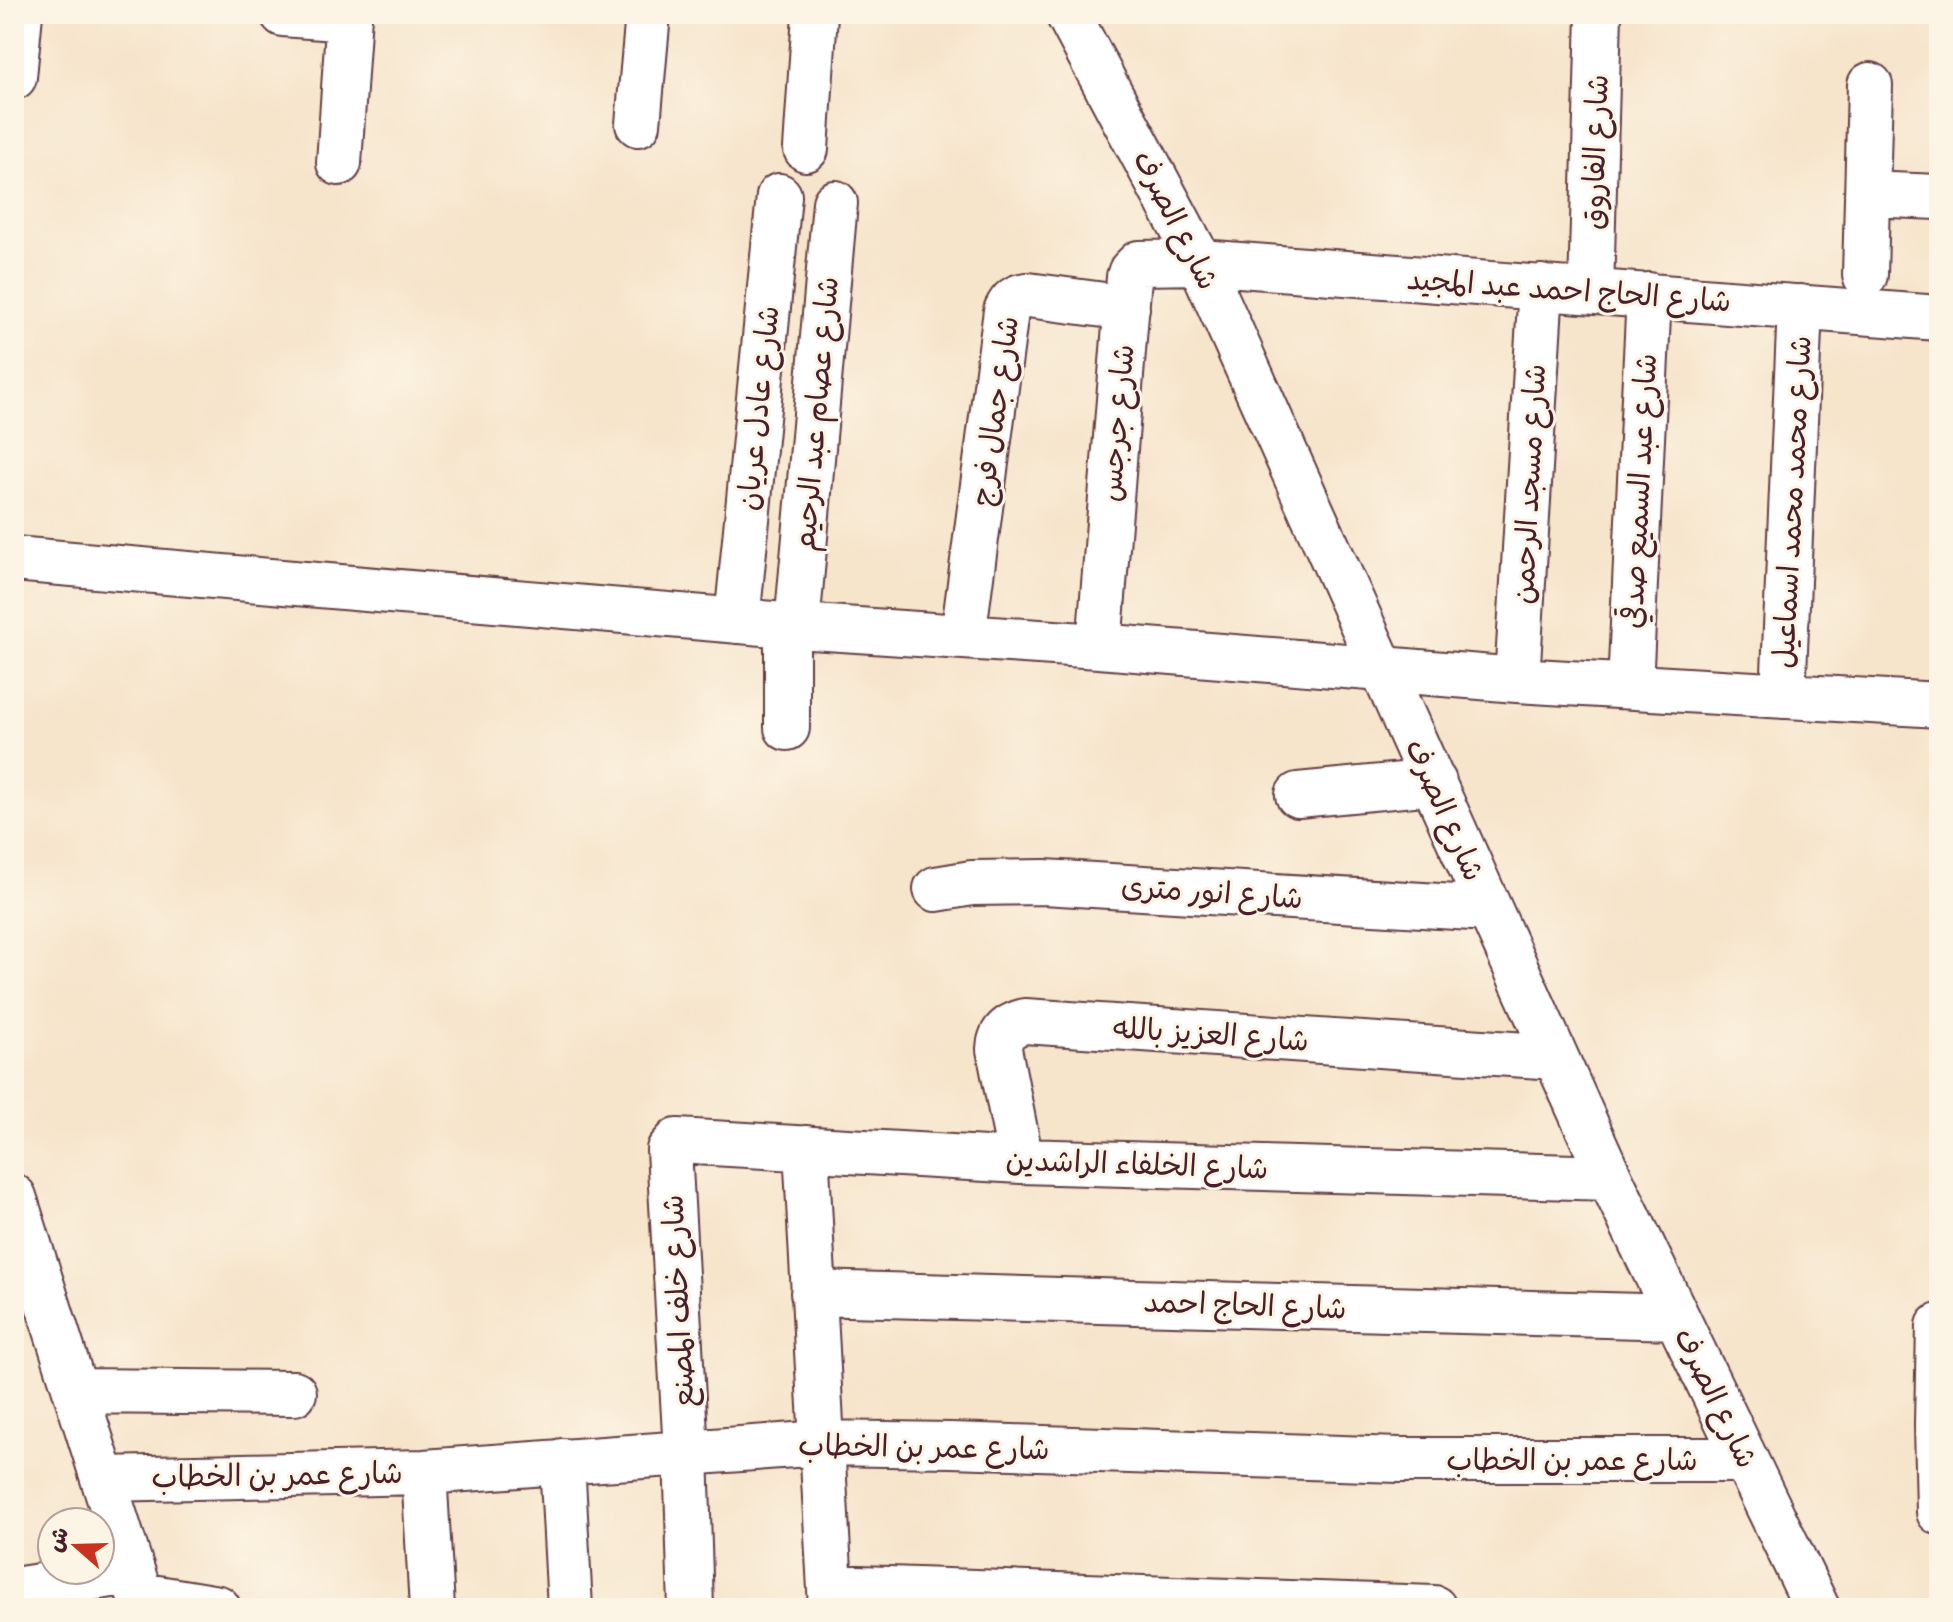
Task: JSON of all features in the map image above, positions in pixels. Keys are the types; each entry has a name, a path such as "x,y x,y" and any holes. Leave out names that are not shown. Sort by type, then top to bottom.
{"street":[{"path":"14,77 20,14"},
{"path":"283,14 349,17 339,163"},
{"path":"638,124 648,14"},
{"path":"806,149 815,14"},
{"name":"شارع الصرف","path":"1068,14 1200,262 1610,1178 1817,1608"},
{"name":"شارع الفاروق","path":"1591,291 1599,14"},
{"path":"1865,275 1870,85"},
{"path":"1867,194 1939,197"},
{"name":"شارع عادل عريان","path":"737,621 779,196"},
{"name":"شارع عصام عبد الرحيم","path":"787,728 792,626 835,203"},
{"name":"شارع جرجس","path":"1099,646 1129,277 1134,266 1145,262 1200,262"},
{"name":"شارع الحاج احمد عبد المجيد","path":"1200,262 1939,318"},
{"name":"شارع مسجد الرحمن","path":"1517,680 1541,287"},
{"name":"شارع جمال فرج","path":"963,637 1006,311 1010,302 1028,295 1127,308"},
{"name":"شارع عبد السميع صدقي","path":"1630,686 1649,295"},
{"name":"شارع محمد محمد اسماعيل","path":"1783,696 1800,307"},
{"path":"14,559 792,626 1099,646 1517,680 1939,705"},
{"path":"1298,795 1434,782"},
{"name":"شارع انور مترى","path":"936,889 972,883 1033,881 1489,909"},
{"name":"شارع العزيز بالله","path":"1021,1161 999,1039 1013,1024 1025,1021 1555,1057"},
{"name":"شارع الخلفاء الراشدين","path":"669,1150 677,1141 684,1141 1021,1161 1610,1178"},
{"path":"806,1148 830,1598 1434,1608"},
{"name":"شارع خلف المصنع","path":"669,1150 686,1452 691,1608"},
{"path":"14,1197 138,1592"},
{"name":"شارع الحاج احمد","path":"813,1293 1677,1317"},
{"path":"1939,1326 1939,1512"},
{"path":"76,1391 294,1393"},
{"name":"شارع عمر بن الخطاب","path":"104,1479 424,1472 822,1443 1399,1460 1746,1460"},
{"path":"562,1461 570,1608"},
{"path":"424,1472 432,1608"},
{"path":"14,1590 138,1592 218,1608"}]}
